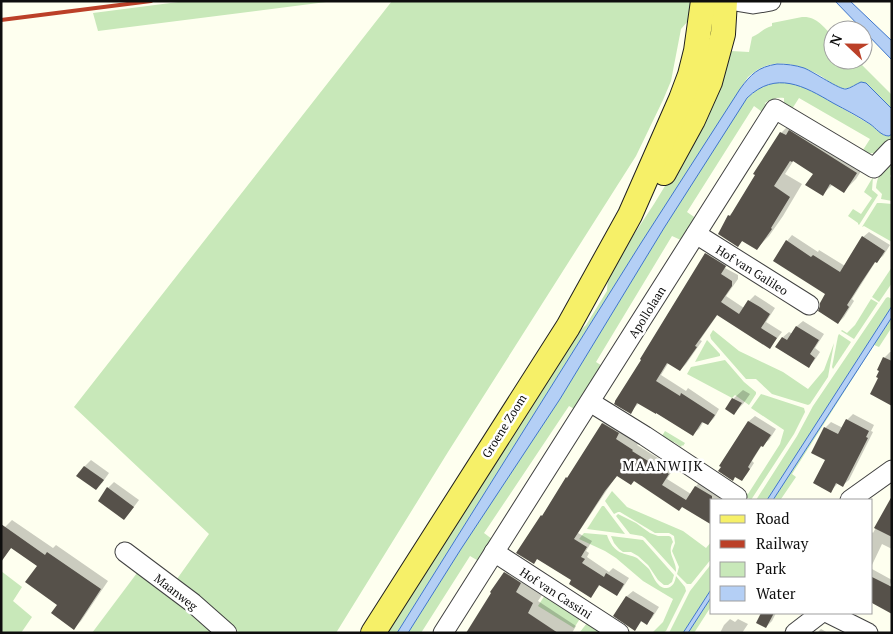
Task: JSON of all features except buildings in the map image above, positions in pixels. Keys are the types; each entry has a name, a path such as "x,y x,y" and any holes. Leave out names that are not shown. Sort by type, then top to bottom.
{"main road":[{"name":"Groene Zoom","path":"373,633 568,326 630,215 690,75 696,51 703,1"},
{"name":"Groene Zoom","path":"630,215 659,181 697,112 718,57 724,28 725,1"}],"street":[{"path":"735,1 753,4 770,1"},
{"name":"Apollolaan","path":"442,633 775,109 874,168 892,149"},
{"name":"Hof van Galileo","path":"696,234 809,305"},
{"path":"590,402 737,497"},
{"path":"851,499 892,470"},
{"name":"Maanweg","path":"125,552 193,603 227,633"},
{"name":"Hof van Cassini","path":"494,552 619,633"},
{"path":"794,633 820,614"},
{"path":"830,614 868,633"}],"green space":[{"path":"186,1 334,1 98,31 93,13"},
{"path":"392,1 696,1 694,23 688,21 681,29 671,81 636,156 448,452 336,633 240,633 177,579 209,534 74,407"},
{"path":"802,17 816,20 823,26 823,70 867,70 892,95 892,109 866,83 859,83 844,89 814,72 791,64 768,65 748,77 641,243 397,633 381,633 567,343 586,325 607,291 608,276 621,254 668,181 672,183 720,88 731,51 749,52 752,37 772,26 772,23"},
{"path":"782,82 798,85 816,93 871,125 885,136 892,134 892,141 876,153 863,152 862,149 870,139 799,98 792,109 784,107 784,98 770,100 765,103 769,111 765,114 754,106 687,212 698,218 699,221 684,243 672,236 596,362 609,370 582,414 579,414 580,412 569,406 484,533 496,542 482,563 470,556 421,633 408,633 560,399 664,228 742,105 759,89 770,84"},
{"path":"892,166 890,176 892,179 892,201 881,199 882,194 876,188 882,171"},
{"path":"873,177 872,190 878,195 859,225 848,216 853,209 861,214 872,198 864,192"},
{"path":"877,203 892,204 892,242 864,226 862,227"},
{"path":"892,267 892,283 879,302 872,297"},
{"path":"886,298 892,299 892,306 768,499 757,499 797,436 813,406"},
{"path":"871,299 878,303 854,339 841,331 847,333 855,325"},
{"path":"892,317 892,327 879,347 874,345 792,474 796,477 781,499 774,499"},
{"path":"713,330 739,351 783,372 808,389 824,370 834,343 828,377 808,405 772,394 756,379 746,379 711,339 710,335"},
{"path":"839,334 851,342 833,369 832,367"},
{"path":"707,340 720,356 695,362"},
{"path":"725,360 744,382 756,392 749,405 735,395 732,398 687,374 691,367"},
{"path":"761,394 804,408 805,412 794,434 752,499 749,499 739,493 741,490 748,494 780,444 784,430 751,408"},
{"path":"665,431 685,443 683,446 681,447 662,436"},
{"path":"612,491 627,507 683,531 706,548 710,543 710,560 691,584 687,584 677,574 679,567 672,551 675,543 674,536 669,533 655,533 620,512 614,514 605,501"},
{"path":"602,506 604,506 625,534 587,529"},
{"path":"618,514 650,533 671,537 673,542 671,553 676,572 645,538 630,534 616,516"},
{"path":"584,533 607,535 619,552 637,558 649,569 658,584 664,588 672,585 676,576 686,591 666,631 663,633 652,633 663,622 673,599 643,581 616,558 579,539"},
{"path":"611,536 643,540 674,575 672,582 664,585 638,556 619,549"},
{"path":"710,566 710,591 683,633 669,633 690,591"},
{"path":"140,569 217,633 92,633"},
{"path":"1,571 22,587 13,601 32,617 21,633 1,633"},
{"path":"545,595 581,617 574,628 538,606"},
{"path":"710,599 710,608 694,633 688,633"},
{"path":"587,623 601,630 599,633 580,632"}],"water":[{"path":"835,1 850,1 870,20 853,20"},
{"path":"873,23 892,41 892,60 873,40"},
{"path":"777,64 804,68 843,89 861,82 866,83 892,109 892,134 889,136 884,135 865,121 811,91 790,84 779,83 769,85 758,89 747,98 664,228 560,399 408,633 397,633 641,243 740,89 756,72"},
{"path":"892,306 892,317 774,499 768,499"},
{"path":"710,591 710,599 688,633 683,633"}],"railway":[{"path":"1,20 151,1"}],"district":[{"name":"MAANWIJK","path":"663,465"}]}
